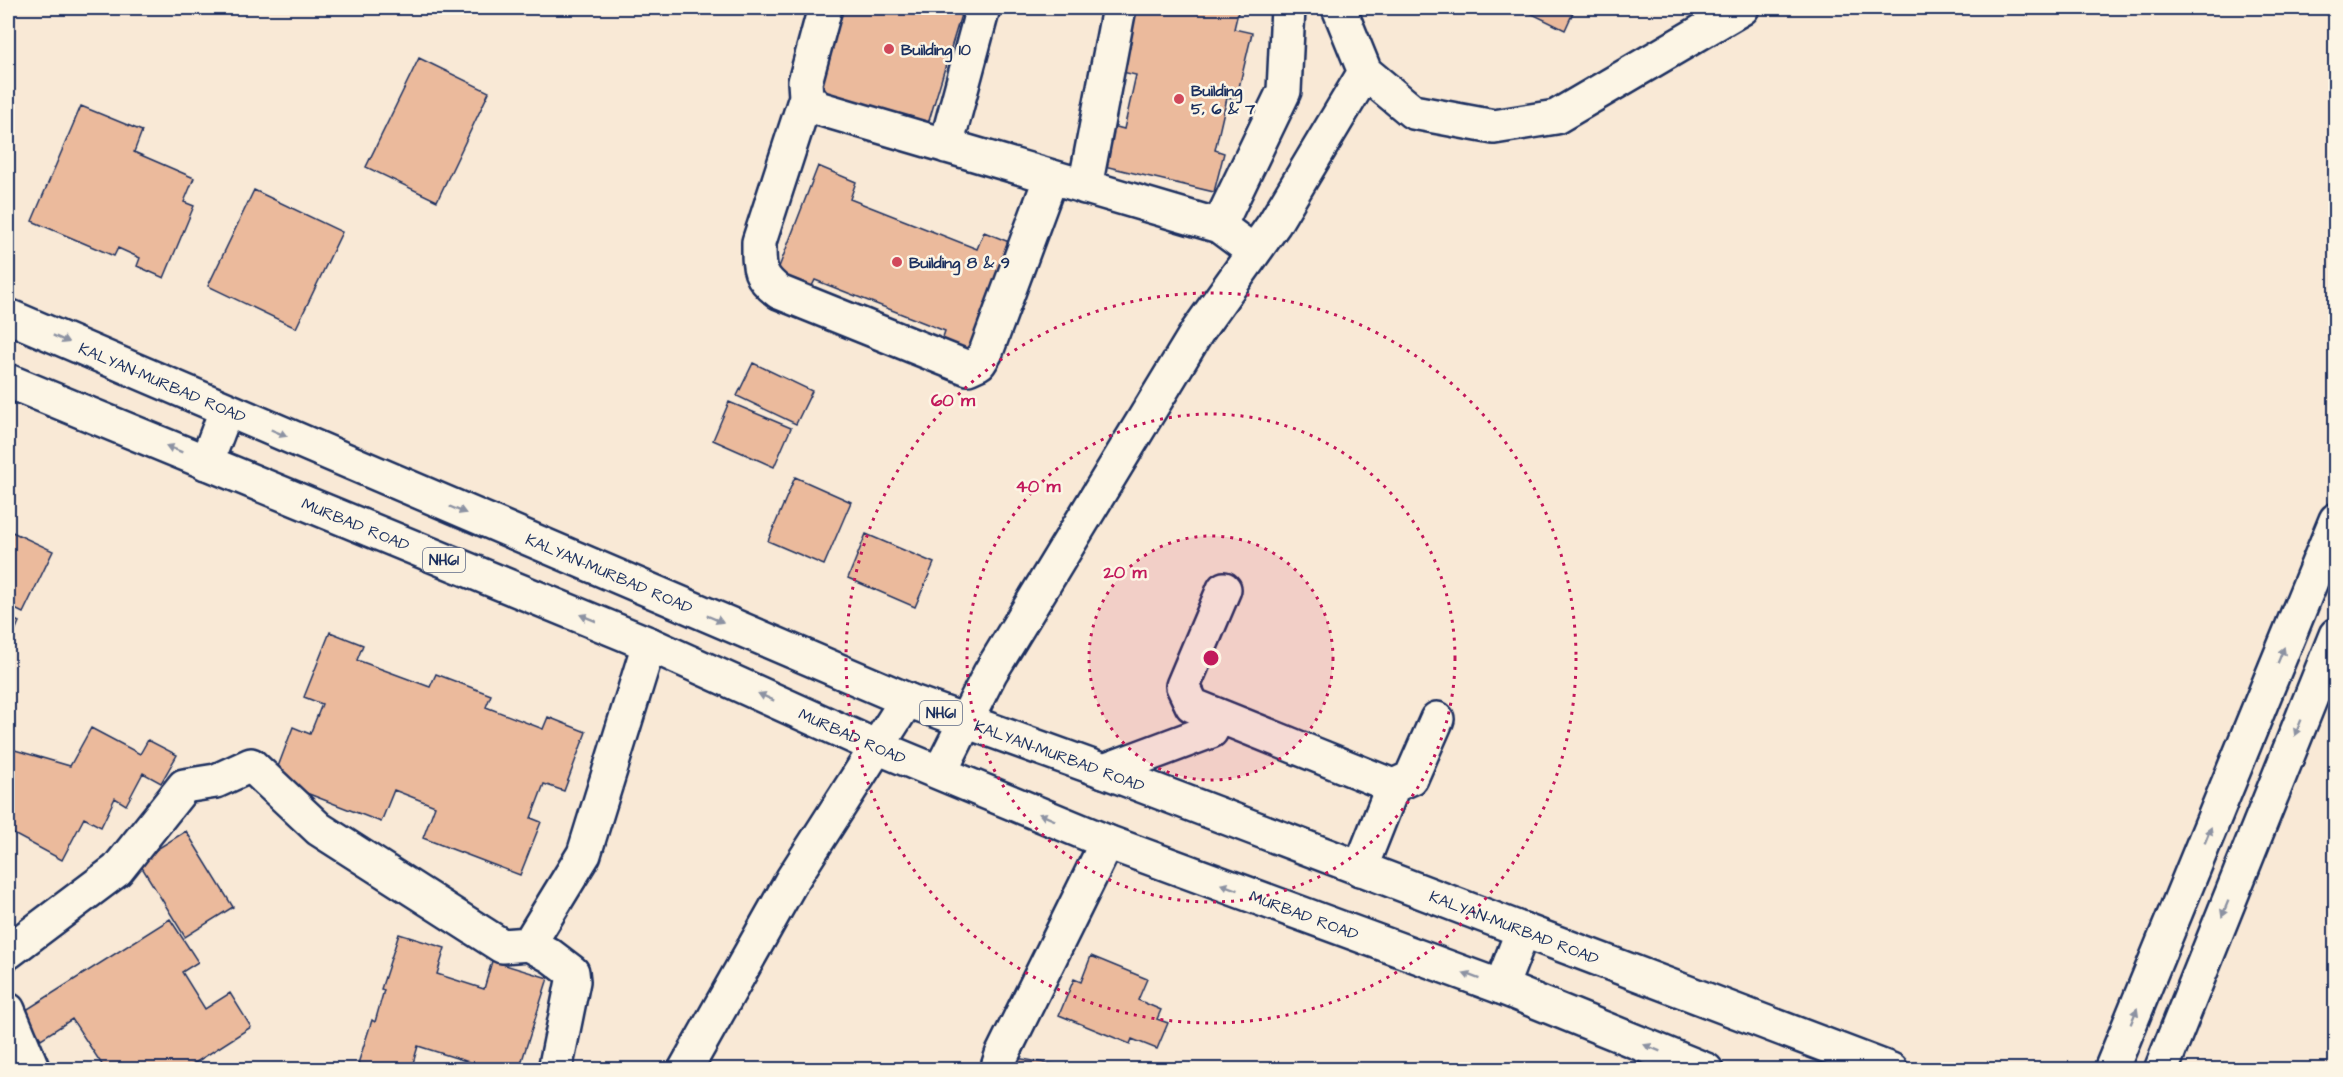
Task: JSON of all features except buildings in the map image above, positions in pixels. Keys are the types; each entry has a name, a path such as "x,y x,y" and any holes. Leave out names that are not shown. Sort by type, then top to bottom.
{"main road":[{"path":"825,8 805,82 806,97 759,242 759,264 765,282 779,292 968,368 979,363 986,352 1052,177"},
{"path":"946,146 983,8"},
{"path":"1085,187 1119,8"},
{"path":"1219,226 1284,91 1288,8"},
{"path":"1339,8 1365,72 1413,112 1494,127 1556,117 1742,8"},
{"path":"940,772 990,673 1197,332 1274,224 1365,72"},
{"path":"806,97 818,108 1219,226 1254,252"},
{"name":"KALYAN-MURBAD ROAD","path":"8,316 907,700 1104,771 1891,1070"},
{"name":"MURBAD ROAD","path":"8,381 649,644 877,747 1107,842 1501,987 1706,1070"},
{"path":"206,463 226,411"},
{"path":"2111,1070 2333,536"},
{"path":"1224,589 1183,686 1192,705 1393,786"},
{"path":"2161,1070 2336,635"},
{"path":"530,944 584,854 649,644"},
{"path":"685,1070 792,880 907,700"},
{"path":"1104,771 1210,731 1218,716"},
{"path":"1360,869 1393,786 1411,778 1437,719"},
{"path":"8,952 117,870 184,786 216,781 251,765 328,835 502,946 530,944 572,972 573,981 555,1070"},
{"path":"997,1070 1002,1054 1107,842"},
{"path":"1501,987 1523,930"},
{"path":"8,1010 33,1070"}],"place":[{"name":"Building 10","path":"889,49"},
{"name":"Building 5, 6 & 7","path":"1179,99"},
{"name":"Building 8 & 9","path":"897,262"}]}
